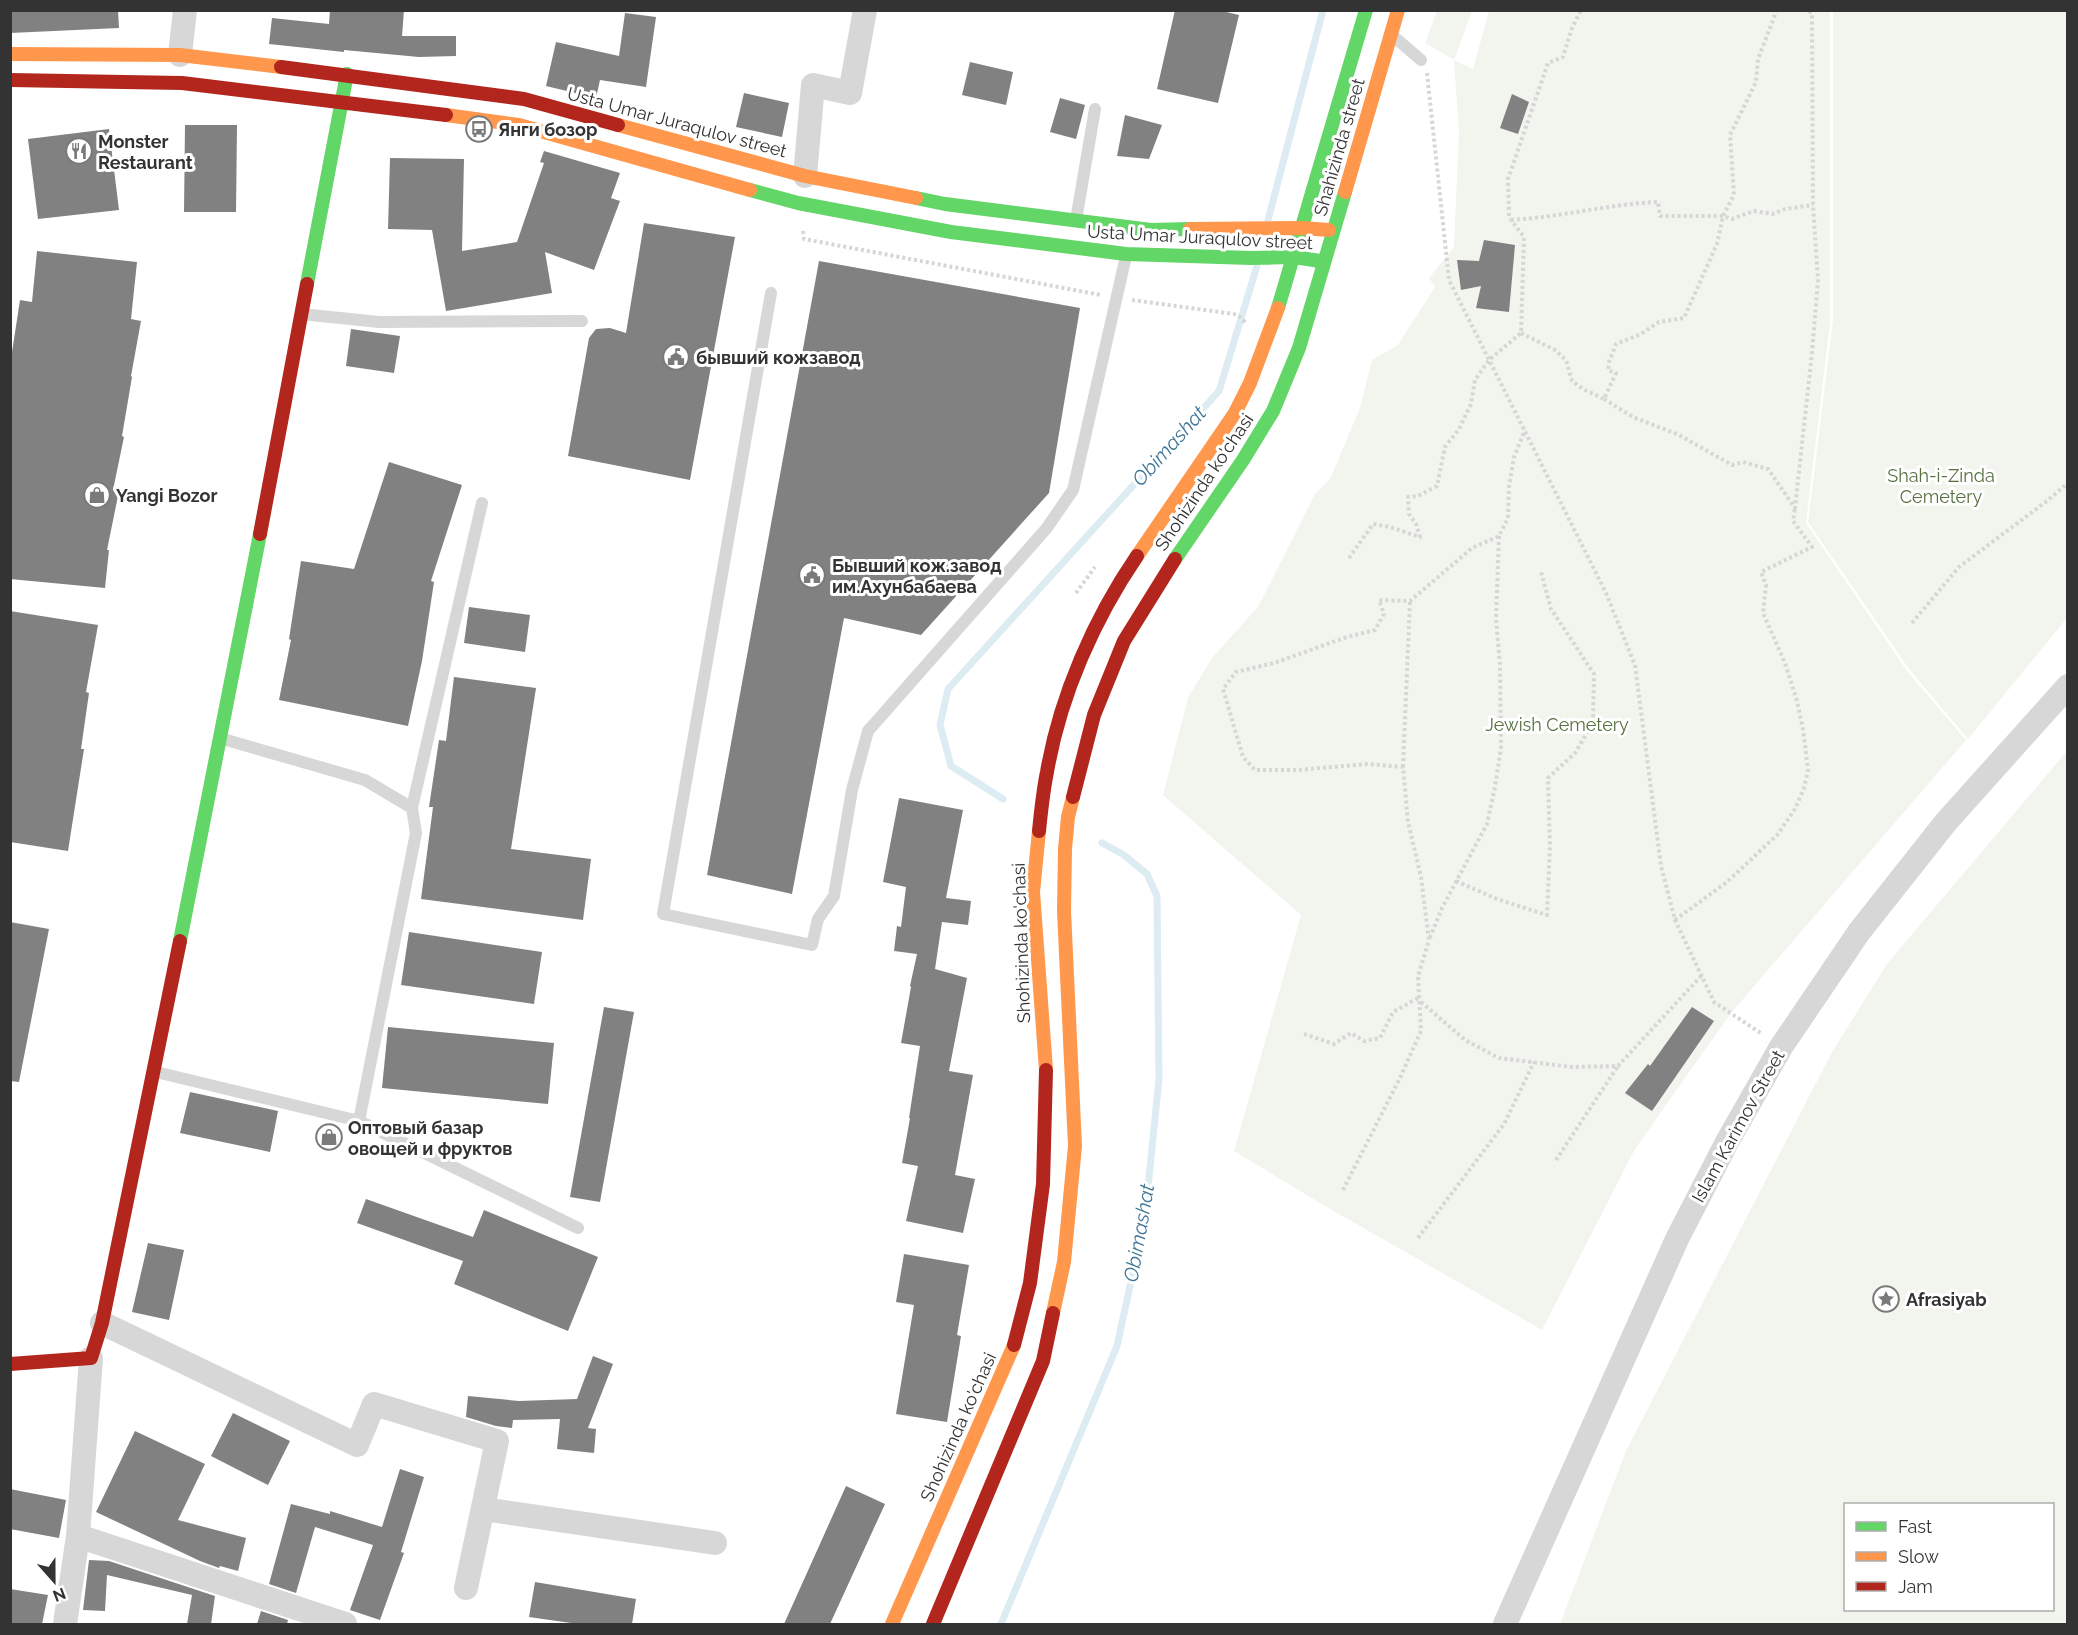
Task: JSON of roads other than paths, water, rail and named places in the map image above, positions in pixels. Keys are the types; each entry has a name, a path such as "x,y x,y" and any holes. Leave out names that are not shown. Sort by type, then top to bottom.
{"main road":[{"name":"Shahizinda street","path":"1294,257 1366,10"},
{"name":"Shahizinda street","path":"1325,262 1398,10"},
{"name":"Usta Umar Juraqulov street","path":"10,54 180,55 347,74 524,99 805,176 945,204 1151,230 1302,228 1334,230"},
{"path":"10,1364 92,1358 102,1323 221,738 347,74"},
{"name":"Usta Umar Juraqulov street","path":"10,80 182,83 342,100 519,125 798,203 951,232 1126,254 1294,257 1325,262"},
{"name":"Shohizinda ko'chasi","path":"892,1624 1012,1351 1030,1283 1043,1184 1046,1070 1033,892 1036,849 1047,770 1067,695 1091,634 1124,574 1217,440 1250,383 1263,354 1294,257"},
{"name":"Shohizinda ko'chasi","path":"933,1624 1043,1361 1064,1262 1075,1146 1064,911 1065,849 1068,817 1094,715 1124,641 1159,582 1243,460 1272,411 1299,348 1325,262"}],"street":[{"path":"180,55 185,10"},
{"path":"805,176 813,85 850,93 865,10"},
{"name":"Islam Karimov Street","path":"1505,1624 1677,1239 1727,1142 1781,1047 1859,932 1902,877 1946,822 2067,686"},
{"path":"102,1323 357,1446 374,1404 498,1441 466,1588"},
{"path":"65,1624 78,1536 92,1358"},
{"path":"483,1509 715,1543"},
{"path":"78,1536 345,1624"}],"lane":[{"path":"1391,34 1421,60"},
{"path":"1076,221 1095,109"},
{"path":"771,293 663,914 812,945 818,919 834,896 852,790 868,731 1046,529 1073,490 1126,254"},
{"path":"301,314 379,322 582,321"},
{"path":"359,1120 416,833 412,808 482,503"},
{"path":"221,738 365,780 412,808"},
{"path":"154,1072 359,1120 578,1228"}],"waterway":[{"name":"Obimashat","path":"1268,220 1323,10"},
{"name":"Obimashat","path":"1003,799 951,766 940,725 948,689 1219,391 1257,266"},
{"name":"Obimashat","path":"1001,1624 1117,1346 1145,1217 1159,1079 1157,896 1147,874 1124,855 1102,843"}],"place":[{"name":"Янги бозор","path":"479,129"},
{"name":"Monster Restaurant","path":"79,151"},
{"name":"бывший кожзавод","path":"676,357"},
{"name":"Yangi Bozor","path":"97,495"},
{"name":"Бывший кож.завод им.Ахунбабаева","path":"812,575"},
{"name":"Оптовый базар овощей и фруктов","path":"329,1137"},
{"name":"Afrasiyab","path":"1886,1299"}],"park label":[{"name":"Shah-i-Zinda Cemetery","path":"1941,485"},
{"name":"Jewish Cemetery","path":"1557,724"}]}
